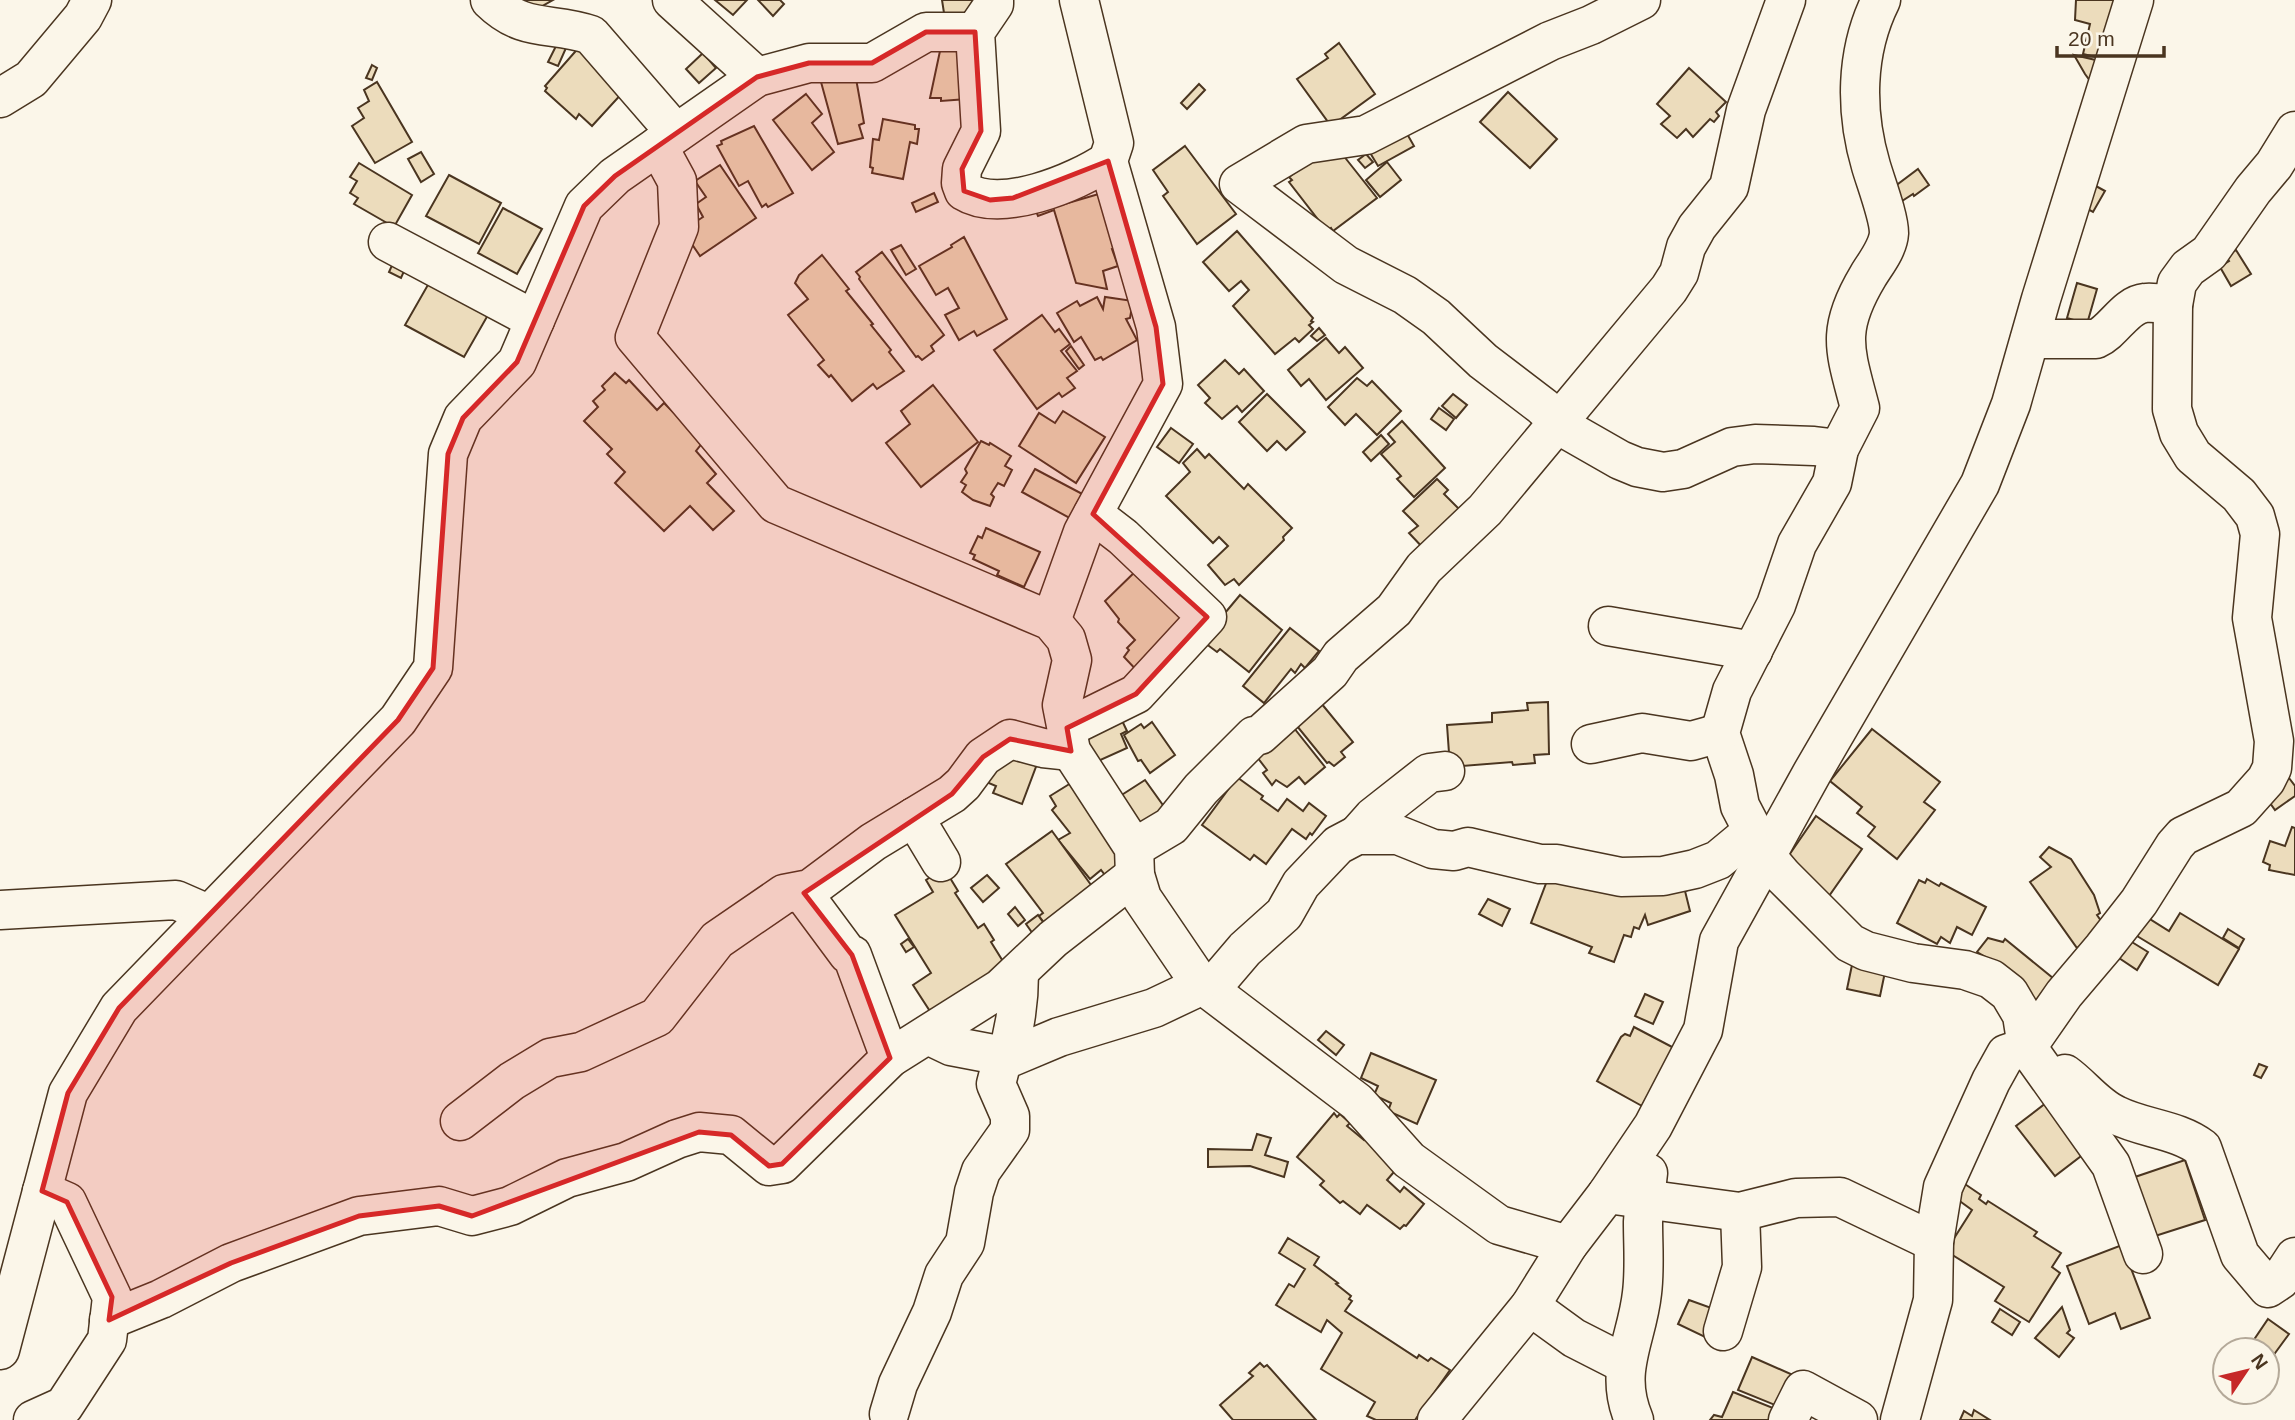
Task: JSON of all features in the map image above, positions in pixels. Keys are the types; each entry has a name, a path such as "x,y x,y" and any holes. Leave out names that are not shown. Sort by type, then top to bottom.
{"street":[{"path":"0,99 31,79 83,17 92,0"},
{"path":"490,0 515,20 577,30 591,35 667,140 677,181 679,227 635,337 776,504 1051,621 1066,639 1072,660 1062,705 1069,740 1134,861 1142,898 1205,986 1357,1102 1409,1160 1499,1225 1568,1245"},
{"path":"672,0 757,77"},
{"path":"995,0 975,32 981,131 962,169 961,183 964,191 974,197 990,200 1013,198 1092,172 1108,161"},
{"path":"1051,621 1083,532 1163,384 1157,327 1108,161 1114,143 1079,0"},
{"path":"1641,0 1591,25 1550,41 1366,135 1306,144 1239,184 1346,265 1405,295 1436,317 1483,361 1571,432 1620,460 1637,467 1663,472 1683,469 1732,447 1793,444 1839,449"},
{"path":"109,1320 161,1299 232,1262 359,1216 439,1206 472,1216 510,1206 567,1178 626,1162 699,1132 732,1135 769,1166 782,1164 890,1058 1001,988 1019,973 1171,826 1216,772 1320,681 1341,656 1395,610 1424,568 1485,510 1560,423 1669,289 1679,273 1686,247 1697,227 1728,187 1746,110 1786,0"},
{"path":"1881,0 1862,51 1860,88 1868,157 1889,233 1886,246 1854,299 1847,320 1844,347 1860,408 1839,449 1832,483 1797,544 1776,605 1732,691 1720,733 1734,775 1740,806 1760,844 1783,876 1850,943 1866,951 1913,963 1965,970 1991,979 2009,993 2021,1015 2027,1047 2111,1165 2143,1254"},
{"path":"1437,1420 1530,1306 1568,1245 1653,1126 1703,1030 1719,941 1760,844 1980,484 2011,404 2134,0"},
{"path":"0,1350 68,1093 119,1008 398,720 433,668 448,454 463,418 517,362 584,206 615,176 757,77 809,63 872,63 926,32 975,32"},
{"path":"1900,1420 1933,1300 1934,1242 1943,1186 2006,1054 2027,1047 2064,993 2139,902 2183,836 2241,808 2266,780 2283,772 2274,741 2252,618 2260,534 2255,516 2239,495 2193,456 2179,433 2172,409 2173,305 2177,282 2188,268 2209,253 2274,165 2295,131"},
{"path":"388,242 535,320"},
{"path":"2030,339 2096,339 2104,336 2134,307 2144,302 2173,305"},
{"path":"460,1121 512,1081 551,1058 581,1052 657,1017 717,940 784,894 810,889 873,842 952,794 963,785 983,757 1010,739 1043,748 1069,740 1136,694 1207,617 1123,537 1093,514"},
{"path":"1608,626 1753,651"},
{"path":"1591,744 1642,733 1691,741 1720,733"},
{"path":"928,1035 951,1046 993,1054 1004,1059 1069,1033 1154,1008 1205,986 1284,914 1296,890 1338,845 1357,835 1373,817 1429,773 1445,771"},
{"path":"914,817 941,862"},
{"path":"1357,835 1398,835 1433,849 1454,851 1468,847 1540,864 1557,864 1621,877 1663,876 1695,869 1760,844"},
{"path":"802,891 848,954 852,955 890,1058"},
{"path":"0,910 176,900 208,914"},
{"path":"889,1414 898,1384 932,1312 944,1275 965,1243 974,1192 981,1171 1010,1130 1010,1116 996,1084 1013,1035 1019,997 1019,973"},
{"path":"2027,1047 2074,1081 2102,1108 2189,1138 2202,1148 2240,1255 2269,1288 2280,1280 2295,1256"},
{"path":"1634,1420 1626,1401 1625,1364 1642,1295 1645,1199 1653,1126"},
{"path":"33,1420 64,1406 107,1340 112,1297 67,1202 42,1191"},
{"path":"1607,1194 1740,1212 1796,1198 1840,1197 1934,1242"},
{"path":"1723,1331 1742,1267 1740,1212"},
{"path":"1530,1306 1574,1338 1625,1364"},
{"path":"1788,1420 1804,1391 1858,1420"}],"highlighted area":[{"path":"926,32 975,32 981,131 962,169 964,191 990,200 1013,198 1108,161 1156,327 1163,384 1093,514 1207,617 1136,694 1067,728 1071,751 1010,739 983,757 952,794 804,893 852,955 890,1058 782,1164 769,1166 731,1135 699,1132 472,1216 439,1206 359,1216 231,1263 109,1320 112,1297 67,1202 42,1191 68,1093 119,1008 398,720 433,668 448,454 463,418 517,362 584,206 615,176 757,77 809,63 872,63"}],"building":[{"path":"522,0 553,0 530,13"},
{"path":"715,0 747,0 733,15"},
{"path":"758,0 780,0 784,4 773,16"},
{"path":"942,0 974,0 965,13 944,13"},
{"path":"2076,0 2116,0 2100,58 2083,54 2090,24 2075,20"},
{"path":"1339,43 1375,94 1331,126 1297,79 1328,58 1325,54"},
{"path":"557,44 566,48 558,66 548,62"},
{"path":"581,45 625,90 592,126 579,114 576,119 545,91 545,86"},
{"path":"964,50 967,99 941,101 941,98 930,98 940,51"},
{"path":"703,53 716,68 699,83 686,69"},
{"path":"2074,55 2100,61 2093,85 2085,74"},
{"path":"372,65 377,68 372,80 366,78"},
{"path":"1689,68 1726,102 1716,112 1719,116 1714,122 1710,119 1693,137 1686,129 1677,138 1661,124 1670,116 1657,104"},
{"path":"855,73 864,123 859,125 863,138 838,144 821,82"},
{"path":"377,82 412,142 375,163 352,126 364,118 358,108 369,101 364,90"},
{"path":"1199,84 1205,90 1187,109 1181,103"},
{"path":"1508,92 1557,139 1530,168 1480,122"},
{"path":"806,94 822,114 812,123 834,152 812,170 773,120"},
{"path":"883,119 915,125 915,129 919,129 917,144 910,142 903,179 872,173 873,168 870,167 873,139 879,140"},
{"path":"1402,125 1414,146 1378,166 1366,146"},
{"path":"754,126 793,193 768,207 766,204 762,207 748,181 739,186 717,146 722,144 721,141"},
{"path":"1185,146 1236,214 1197,244 1163,196 1168,192 1153,170"},
{"path":"1339,150 1377,198 1333,231 1331,228 1327,231 1289,182 1292,180 1289,177 1325,151"},
{"path":"421,152 434,174 421,182 408,159"},
{"path":"1366,154 1373,162 1365,168 1358,160"},
{"path":"1387,162 1401,180 1380,197 1366,180"},
{"path":"359,163 412,195 394,227 354,204 358,198 350,193 357,181 350,177"},
{"path":"720,165 756,218 700,256 685,234 686,228 703,217 696,204 706,197 695,181"},
{"path":"1918,169 1929,185 1899,203 1890,190"},
{"path":"449,175 501,203 479,244 426,216"},
{"path":"2094,185 2105,191 2093,212 2082,206"},
{"path":"934,193 938,202 916,212 912,203"},
{"path":"1102,193 1118,248 1112,249 1118,266 1103,271 1107,289 1076,283 1054,210 1038,216 1031,199 1058,206"},
{"path":"503,208 542,229 517,274 478,253"},
{"path":"1237,231 1313,318 1309,325 1313,329 1299,342 1295,338 1275,354 1233,306 1249,290 1241,281 1229,291 1203,262"},
{"path":"964,237 1007,319 977,336 974,331 959,340 945,315 959,308 948,288 936,295 919,266"},
{"path":"901,245 916,269 906,275 891,250"},
{"path":"2236,250 2251,274 2231,286 2220,267 2229,261 2225,256"},
{"path":"882,252 944,335 931,346 934,351 922,360 916,357 856,272"},
{"path":"822,255 849,289 846,291 873,324 871,325 904,371 877,389 873,384 852,401 831,375 829,377 818,365 824,360 788,315 808,299 795,283 799,275"},
{"path":"393,263 405,269 401,278 389,272"},
{"path":"429,283 488,315 464,357 405,325"},
{"path":"2077,283 2097,289 2087,324 2067,318"},
{"path":"1097,297 1103,309 1105,297 1133,301 1130,318 1126,319 1137,340 1103,360 1101,357 1095,360 1081,337 1074,342 1057,313 1077,301 1080,306"},
{"path":"1042,315 1055,332 1059,329 1070,344 1061,351 1077,371 1067,378 1075,388 1062,397 1059,393 1037,409 994,350"},
{"path":"1319,328 1325,335 1317,341 1311,336"},
{"path":"1326,338 1339,353 1345,347 1363,368 1326,400 1309,379 1301,386 1288,370"},
{"path":"1071,346 1084,365 1079,369 1066,351"},
{"path":"1225,360 1239,374 1244,369 1264,391 1242,412 1237,406 1222,419 1205,403 1210,398 1198,385"},
{"path":"615,373 626,383 629,380 657,410 664,403 703,442 696,451 716,474 707,483 734,511 713,530 690,506 664,531 615,483 625,472 607,454 612,449 584,421 598,407 593,401 605,390 602,386"},
{"path":"1357,378 1367,386 1372,381 1401,411 1377,435 1356,414 1345,425 1328,407"},
{"path":"933,385 978,442 921,487 886,443 910,424 901,411"},
{"path":"1267,394 1305,432 1286,450 1277,441 1267,451 1239,422"},
{"path":"1453,394 1467,405 1456,418 1442,406"},
{"path":"1439,408 1454,419 1446,430 1431,419"},
{"path":"1063,411 1105,437 1076,483 1019,446 1039,413 1055,423"},
{"path":"1402,421 1445,468 1414,497 1397,479 1401,476 1381,454 1395,442 1388,434"},
{"path":"1171,428 1193,444 1179,463 1157,447"},
{"path":"1381,435 1389,444 1371,461 1363,452"},
{"path":"981,441 989,445 990,443 1011,456 1005,466 1012,470 1004,486 998,483 991,494 994,497 990,506 973,500 962,492 966,485 961,482 967,473 965,469"},
{"path":"1197,449 1205,458 1209,454 1244,489 1248,484 1292,528 1283,537 1284,540 1239,585 1234,579 1225,585 1208,565 1228,546 1219,537 1213,543 1166,496 1190,472 1183,463"},
{"path":"1035,469 1088,497 1075,521 1022,492"},
{"path":"1437,479 1448,490 1444,494 1464,514 1426,551 1409,533 1418,526 1403,511"},
{"path":"986,528 1040,552 1024,587 997,575 999,571 973,559 975,555 970,553 978,536 982,538"},
{"path":"1141,566 1197,621 1142,676 1124,657 1129,650 1127,648 1135,640 1118,622 1119,619 1105,601"},
{"path":"1240,595 1282,630 1249,672 1220,649 1217,652 1197,637 1225,613"},
{"path":"1290,628 1319,651 1305,668 1301,664 1295,673 1291,669 1264,703 1243,686"},
{"path":"1548,702 1549,754 1534,755 1535,763 1450,767 1447,725 1492,722 1492,713 1528,710 1527,703"},
{"path":"1321,703 1353,742 1341,752 1345,757 1334,766 1327,763 1297,726"},
{"path":"1117,710 1127,731 1121,734 1127,748 1096,762 1082,732"},
{"path":"1152,722 1175,755 1150,773 1141,760 1138,761 1124,735 1141,724 1144,728"},
{"path":"1290,723 1325,767 1305,784 1299,777 1287,787 1276,780 1272,785 1263,773 1267,770 1254,753"},
{"path":"1872,729 1940,782 1924,802 1935,810 1897,859 1868,836 1875,827 1857,813 1862,807 1830,781"},
{"path":"1008,753 1037,764 1022,804 993,793 996,786 977,778"},
{"path":"1234,775 1263,796 1261,799 1278,811 1287,799 1303,811 1309,803 1326,816 1306,839 1292,829 1266,864 1254,855 1250,860 1202,825 1230,787"},
{"path":"2289,778 2295,786 2295,796 2275,810 2265,796"},
{"path":"1145,780 1165,808 1137,827 1117,798"},
{"path":"1071,783 1124,855 1108,879 1101,870 1090,879 1058,840 1070,833 1052,810 1056,806 1050,796"},
{"path":"1816,816 1862,849 1829,896 1785,861"},
{"path":"2292,827 2295,828 2295,875 2269,870 2270,865 2263,862 2270,841 2285,846"},
{"path":"1052,831 1099,896 1051,932 1039,916 1043,913 1006,864"},
{"path":"2049,847 2071,859 2094,895 2100,913 2097,915 2106,928 2077,948 2030,882 2051,867 2040,857"},
{"path":"944,868 958,891 955,893 978,928 984,924 994,940 991,942 1009,971 935,1019 913,985 931,973 895,915 933,892 926,880"},
{"path":"1550,873 1709,883 1685,891 1690,911 1648,925 1645,915 1639,929 1634,927 1631,937 1624,935 1614,962 1589,953 1592,947 1531,923"},
{"path":"987,875 999,888 983,902 971,888"},
{"path":"1927,879 1939,886 1941,883 1986,907 1972,935 1957,927 1950,943 1941,937 1937,944 1897,923 1919,880 1925,883"},
{"path":"1488,899 1510,909 1502,926 1479,914"},
{"path":"1015,907 1025,920 1018,926 1008,914"},
{"path":"2180,913 2239,949 2218,985 2137,936 2148,918 2169,931"},
{"path":"1038,915 1050,932 1038,941 1026,924"},
{"path":"2228,929 2244,939 2239,948 2223,938"},
{"path":"1988,938 2003,942 2005,939 2059,983 2042,1005 1986,962 1989,959 1977,952"},
{"path":"908,939 914,947 906,952 901,944"},
{"path":"2127,939 2148,952 2137,970 2116,956"},
{"path":"1852,965 1885,972 1880,996 1847,989"},
{"path":"1645,994 1663,1002 1653,1024 1635,1016"},
{"path":"1634,1027 1674,1048 1642,1106 1597,1081 1621,1037 1625,1034 1630,1036"},
{"path":"1326,1031 1344,1045 1336,1055 1318,1040"},
{"path":"1371,1053 1436,1080 1417,1124 1388,1111 1391,1103 1374,1095 1378,1086 1361,1078"},
{"path":"2259,1064 2267,1067 2261,1078 2254,1075"},
{"path":"2046,1103 2085,1153 2055,1176 2016,1126"},
{"path":"1334,1113 1337,1117 1340,1114 1350,1123 1347,1126 1364,1140 1368,1134 1400,1165 1387,1180 1400,1192 1404,1187 1424,1204 1406,1226 1400,1229 1367,1205 1360,1214 1343,1201 1340,1203 1320,1185 1324,1181 1297,1157"},
{"path":"1257,1134 1271,1138 1265,1155 1288,1162 1284,1177 1250,1166 1208,1167 1208,1149 1252,1150"},
{"path":"2185,1160 2205,1220 2152,1237 2132,1178"},
{"path":"1959,1180 1981,1195 1979,1199 1986,1204 1988,1201 2037,1232 2034,1236 2061,1253 2052,1267 2060,1273 2029,1322 1995,1301 2004,1287 1946,1251 1972,1210 1950,1194"},
{"path":"1288,1238 1319,1257 1314,1265 1351,1296 1349,1299 1352,1301 1345,1311 1417,1358 1419,1355 1428,1361 1431,1358 1450,1370 1415,1420 1376,1420 1367,1416 1375,1402 1321,1369 1342,1333 1327,1320 1321,1332 1276,1305 1289,1284 1294,1287 1305,1269 1279,1253"},
{"path":"2122,1245 2150,1318 2121,1329 2115,1313 2089,1324 2067,1266"},
{"path":"1689,1300 1717,1310 1705,1337 1678,1324"},
{"path":"2062,1307 2070,1330 2067,1333 2074,1338 2059,1357 2035,1338"},
{"path":"2000,1309 2020,1322 2012,1335 1992,1322"},
{"path":"2268,1319 2289,1334 2281,1345 2281,1336 2256,1336"},
{"path":"1752,1357 1793,1375 1780,1407 1738,1390"},
{"path":"1260,1363 1264,1367 1267,1365 1316,1420 1233,1420 1220,1405 1253,1376 1249,1373"},
{"path":"1733,1392 1778,1410 1774,1420 1710,1420 1714,1415 1722,1417"},
{"path":"1974,1410 1990,1420 1960,1420 1964,1411 1972,1416"}]}
